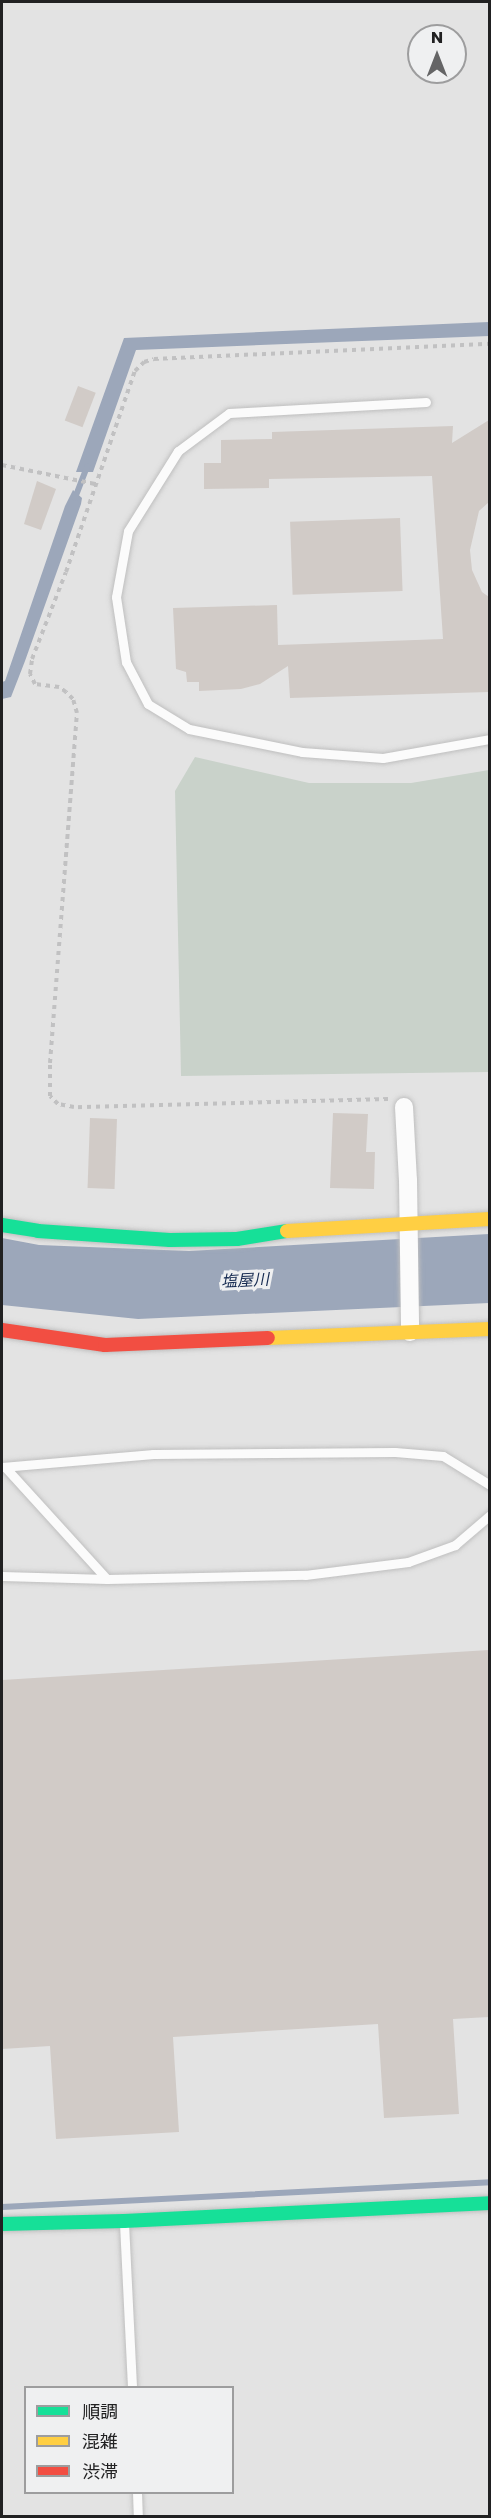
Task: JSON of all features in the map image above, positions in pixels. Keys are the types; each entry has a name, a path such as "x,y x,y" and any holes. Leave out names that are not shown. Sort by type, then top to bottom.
{"street":[{"path":"404,1107 408,1180 410,1332"},
{"path":"2,1225 49,1232 170,1240 237,1239 285,1231 489,1219"},
{"path":"2,1330 105,1345 489,1329"},
{"path":"2,2224 124,2221 489,2203"}],"lane":[{"path":"426,402 229,413 178,451 128,531 116,597 126,663 148,704 189,729 302,752 384,758 489,739"},
{"path":"3,1467 153,1454 395,1452 443,1456 489,1485"},
{"path":"3,1467 107,1579"},
{"path":"2,1576 107,1579 305,1575 408,1562 455,1545 489,1515"},
{"path":"124,2221 132,2386"},
{"path":"137,2494 138,2517"}],"path":[{"path":"2,465 95,484"}],"shaded area":[{"path":"195,757 309,783 411,783 489,770 489,1072 181,1076 175,791"}],"water":[{"path":"489,322 489,336 136,350 93,472 76,472 124,338"},
{"path":"73,490 82,498 81,504 11,697 2,699 2,682 5,681 65,506"},
{"name":"塩屋川","path":"489,1234 489,1303 138,1319 2,1305 2,1238 39,1245 189,1251"}],"building":[{"path":"78,386 96,393 82,427 65,421"},
{"path":"489,420 489,502 479,511 470,550 472,570 482,592 489,597 489,692 290,698 288,666 260,684 241,689 199,691 199,682 187,682 186,672 176,669 173,608 277,605 278,645 443,639 432,476 269,479 269,488 204,489 204,463 221,463 221,440 272,439 272,432 453,426 452,443"},
{"path":"37,481 56,489 41,530 24,524"},
{"path":"400,518 403,591 293,595 290,522"},
{"path":"333,1113 368,1114 366,1152 375,1152 374,1189 330,1188"},
{"path":"90,1118 117,1119 115,1189 88,1188"},
{"path":"489,1650 489,2017 453,2019 459,2114 384,2118 378,2024 173,2037 179,2132 56,2139 50,2046 2,2049 2,1680"}],"waterway":[{"path":"75,498 87,466"},
{"path":"2,2207 490,2182"}],"traffic: fast":[{"path":"2,1225 38,1231 170,1240 237,1239 287,1231"},
{"path":"2,2224 124,2221 490,2203"}],"traffic: slow":[{"path":"287,1231 490,1219"},
{"path":"268,1338 490,1329"}],"traffic: jam":[{"path":"2,1330 105,1345 268,1338"}]}
